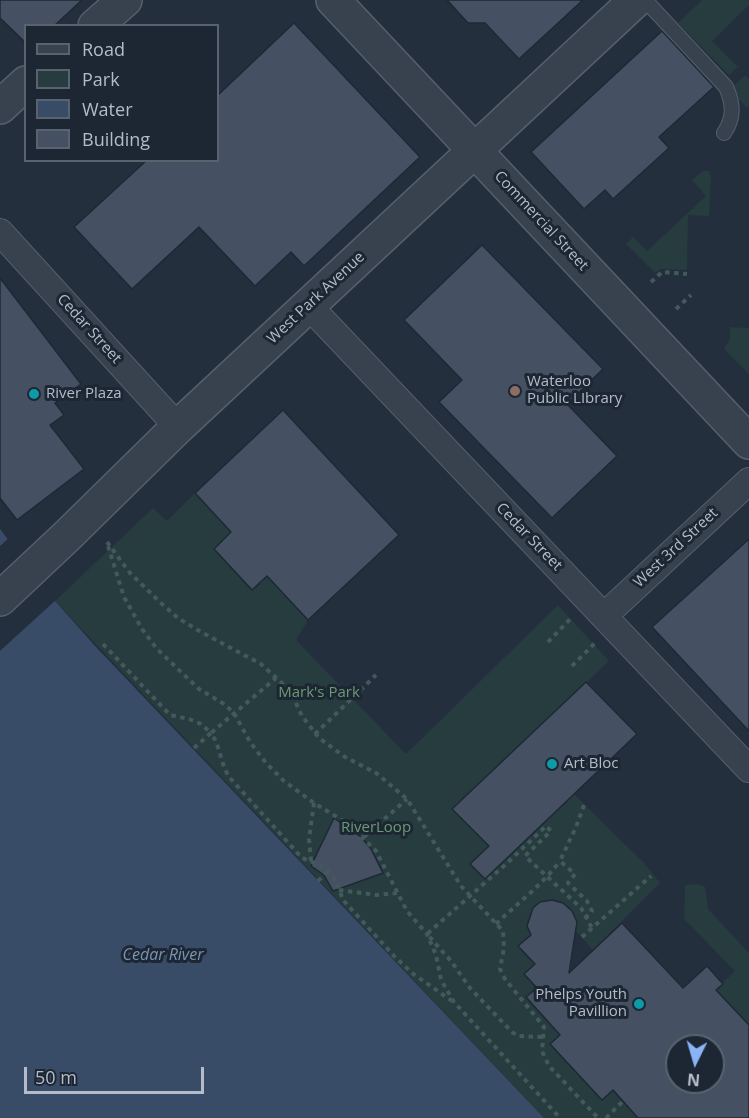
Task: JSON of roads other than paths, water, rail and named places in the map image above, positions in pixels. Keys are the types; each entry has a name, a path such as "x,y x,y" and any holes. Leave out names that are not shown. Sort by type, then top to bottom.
{"street":[{"path":"97,24 125,0"},
{"name":"Commercial Street","path":"333,0 749,442"},
{"name":"West Park Avenue","path":"0,598 178,427 636,0"},
{"path":"0,107 24,85"},
{"name":"Cedar Street","path":"0,231 178,427"},
{"name":"Cedar Street","path":"308,305 601,628 749,769"},
{"name":"West 3rd Street","path":"601,628 749,481"}],"lane":[{"path":"645,0 726,87 732,102 732,116 730,125 724,133"}],"water":[{"name":"Cedar River","path":"0,529 55,601 96,647 544,1118 0,1118"}],"place":[{"name":"Waterloo Public LIbrary","path":"515,391"},
{"name":"River Plaza","path":"34,394"},
{"name":"Art Bloc","path":"552,764"},
{"name":"Phelps Youth Pavillion","path":"639,1004"}],"park label":[{"name":"Mark's Park","path":"319,693"},
{"name":"RiverLoop","path":"376,828"}]}
